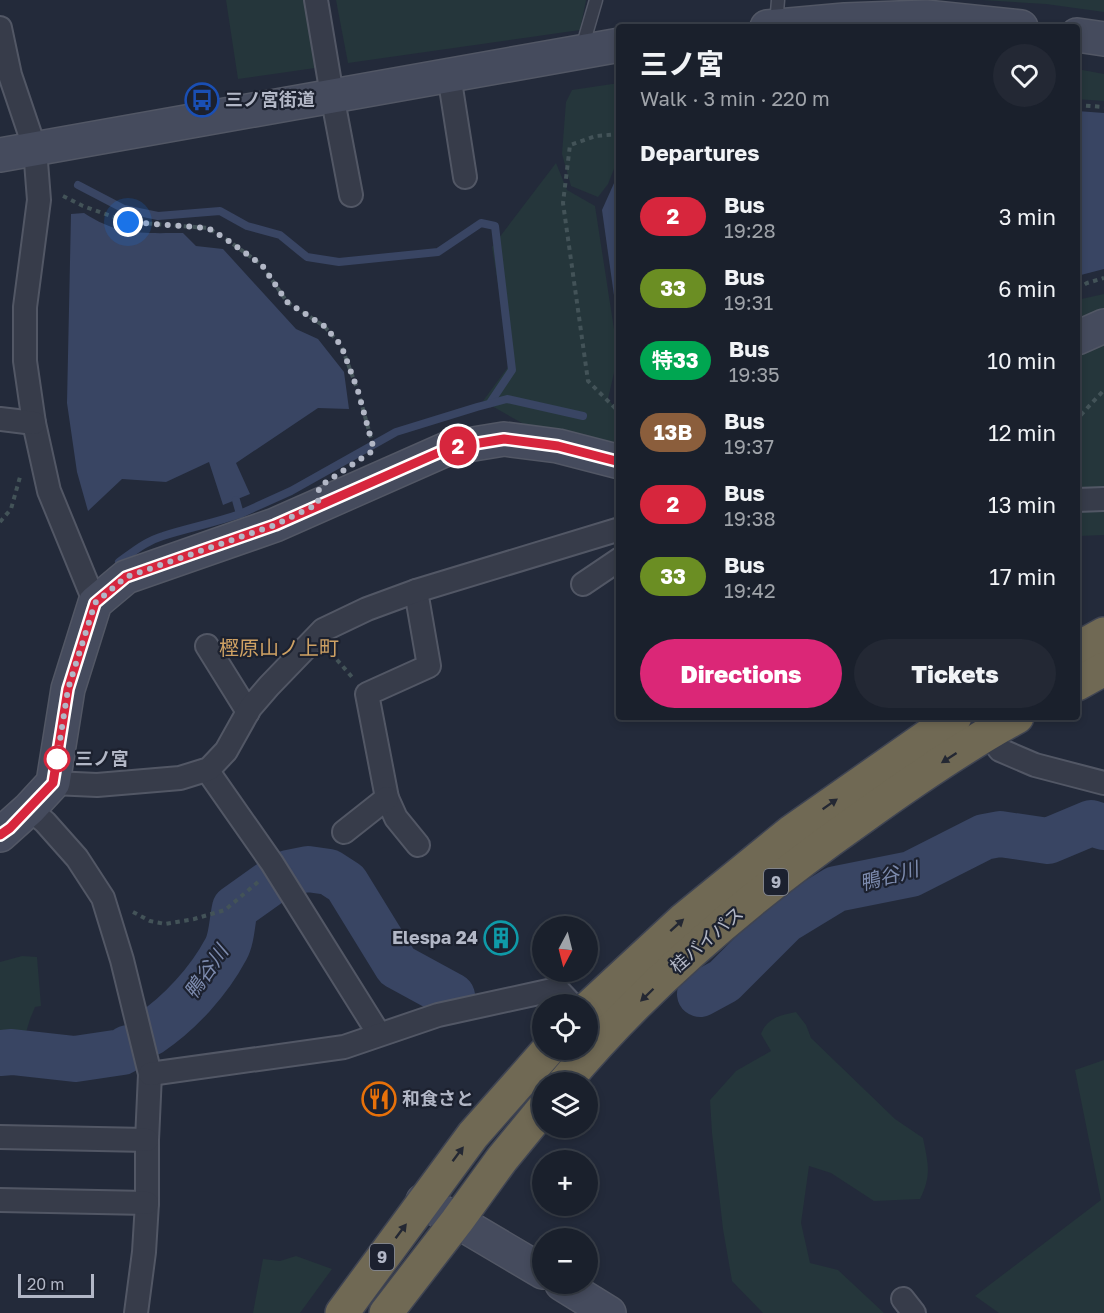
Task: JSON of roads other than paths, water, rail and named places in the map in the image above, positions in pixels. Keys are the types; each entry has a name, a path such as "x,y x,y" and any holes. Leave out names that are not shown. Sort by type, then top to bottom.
{"highway":[{"path":"1080,646 1104,634"},
{"path":"1080,682 1104,669"},
{"name":"桂バイパス","path":"598,999 683,920 791,832 951,720"},
{"name":"桂バイパス","path":"573,1072 600,1040 702,943 806,857 907,785 980,725 1003,720"},
{"name":"9","path":"342,1313 473,1135 539,1060"},
{"name":"9","path":"386,1313 532,1122"}],"street":[{"path":"316,0 351,195"},
{"path":"774,18 845,20 926,17 992,24"},
{"path":"0,28 10,75 35,149 39,200 26,307 25,361 34,423 49,491 95,603"},
{"path":"1080,35 1104,39"},
{"path":"0,155 616,46"},
{"path":"449,75 465,177"},
{"path":"1080,337 1104,326"},
{"path":"0,419 34,423"},
{"path":"0,835 53,783 68,689 95,603 126,577 275,525 449,448 504,439 558,446 616,461"},
{"path":"1080,500 1104,499"},
{"path":"53,783 97,785 180,778 207,770 226,751 248,712 269,686 323,630 367,609 416,591 616,530"},
{"path":"583,584 616,563"},
{"path":"416,591 429,666 367,693 387,798 396,818 418,844"},
{"path":"207,646 248,712"},
{"path":"980,725 1000,750 1035,765 1104,783"},
{"path":"207,770 276,869 379,1034"},
{"path":"344,832 387,798"},
{"path":"29,809 45,822 77,858 103,898 122,960 150,1074 144,1252 135,1313"},
{"path":"534,994 557,989 562,994"},
{"path":"150,1074 344,1047 438,1015 532,994"},
{"path":"0,1137 147,1140"},
{"path":"0,1200 147,1203"},
{"path":"423,1201 532,1265"},
{"path":"578,1294 609,1313"}],"lane":[{"path":"580,52 596,0"}],"water":[{"path":"1080,111 1104,113 1104,269 1080,275"},
{"path":"616,179 616,310 602,210"},
{"path":"84,213 120,229 143,233 183,233 196,246 223,249 296,329 318,339 344,372 349,409 318,408 236,463 250,494 223,505 209,462 166,482 122,479 88,511 77,472 67,403 71,214"}],"waterway":[{"path":"78,185 124,209 158,216 220,211 247,226 280,235 307,257 339,262 438,252 481,223 495,226 512,370 490,403"},
{"path":"236,500 240,514 291,491 396,432 507,399 583,416"},
{"path":"119,562 157,538 240,514"},
{"name":"鴨谷川","path":"700,994 724,981 785,920 836,889 911,874 984,837 1000,834 1048,841 1091,823 1104,827"},
{"name":"鴨谷川","path":"288,873 308,869 329,872 346,883 397,966 452,996"},
{"name":"鴨谷川","path":"150,1033 183,1006 211,973 228,945 235,908 273,881"},
{"name":"鴨谷川","path":"0,1053 12,1052 75,1059 122,1052 128,1048"}],"place":[{"name":"三ノ宮街道","path":"202,100"},
{"name":"三ノ宮","path":"57,759"},
{"name":"Elespa 24","path":"501,938"},
{"name":"和食さと","path":"379,1099"}],"district":[{"name":"樫原山ノ上町","path":"279,648"}]}
